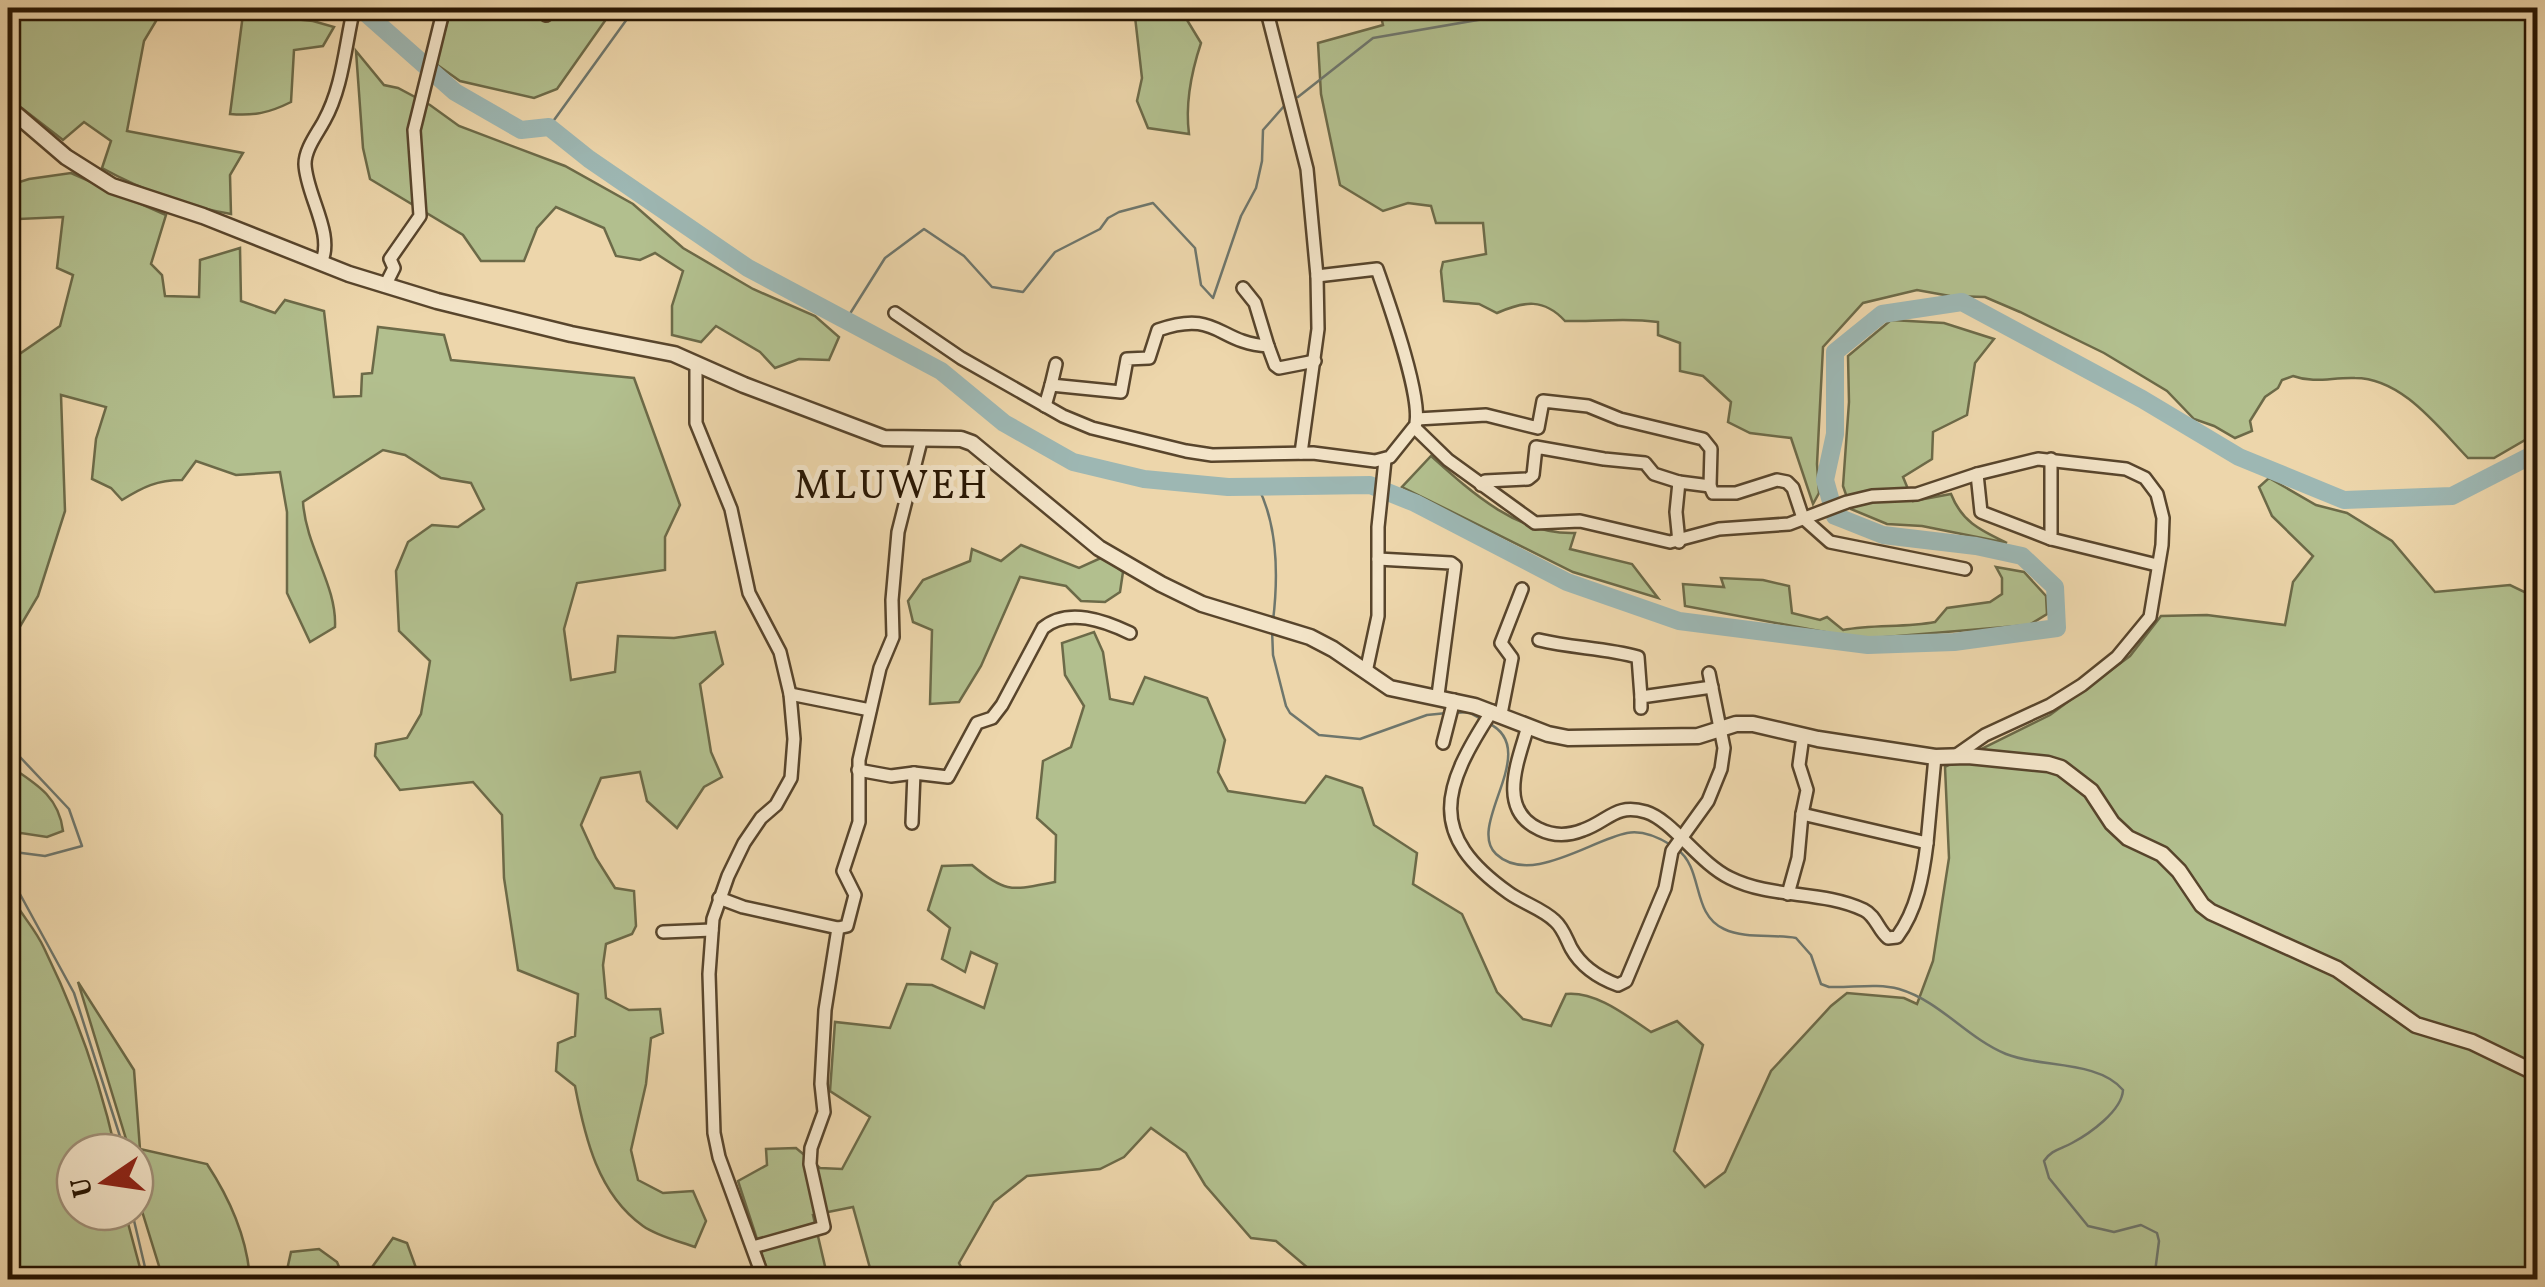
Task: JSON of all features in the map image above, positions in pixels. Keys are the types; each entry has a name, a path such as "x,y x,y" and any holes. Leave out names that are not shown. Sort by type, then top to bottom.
{"street":[{"path":"321,263 324,239 306,158 335,100 354,8"},
{"path":"385,286 393,269 390,259 420,216 414,130 444,8"},
{"path":"1266,8 1307,168 1317,276 1314,362 1301,452"},
{"path":"8,112 17,115 87,172 112,186 203,216 385,286 572,334 666,352 878,436 921,441 961,439 972,443 1099,548 1202,604 1271,624 1333,648 1390,688 1438,695 1452,708 1492,715 1548,734 1592,739 1698,736 1753,724 1935,757 2062,768 2091,791 2117,830 2134,843 2167,858 2211,912 2337,969 2416,1024 2472,1042 2538,1074"},
{"path":"1317,276 1377,269 1406,365 1416,423 1448,460 1535,522 1580,521 1654,541 1678,542 1719,529 1789,524 1847,502 1917,494 2038,459 2132,471 2153,486 2162,518 2162,545 2150,618 2117,657 2066,696 1985,735 1954,756"},
{"path":"1243,288 1255,303 1275,366 1314,362"},
{"path":"895,314 961,358 1092,428 1212,455 1301,452 1385,465"},
{"path":"1051,385 1121,392 1127,358 1149,358 1158,330 1196,320 1254,345 1268,346"},
{"path":"1046,406 1056,364"},
{"path":"703,366 696,423 730,509 749,593 780,652 790,694 794,739 791,778 776,805 752,829 719,898 709,974 714,1133 764,1280"},
{"path":"1481,485 1485,481 1528,479 1533,475 1540,403 1588,406 1620,419 1704,438 1711,448 1713,493 1777,480 1787,482 1793,488 1803,518 1838,545 1965,569"},
{"path":"1366,672 1378,628 1378,558 1385,465 1416,423 1486,416 1538,428"},
{"path":"719,898 838,928 847,926 855,895 843,872 860,816 858,770 870,710 893,637 898,532 921,441"},
{"path":"1536,447 1604,460 1645,462 1654,474 1710,486"},
{"path":"2051,459 2051,539"},
{"path":"1977,474 1981,512 2051,539 2157,565"},
{"path":"1678,542 1679,482"},
{"path":"1378,558 1455,566 1438,695"},
{"path":"1522,588 1501,643 1512,658 1492,715 1462,758 1448,814 1454,836 1467,858 1484,875 1554,919 1577,958 1614,984 1626,980 1665,888 1677,844 1717,784 1724,759 1710,672"},
{"path":"858,770 891,776 925,772 948,778 977,723 992,718 1002,705 1030,649 1050,622 1099,620 1130,634"},
{"path":"1539,640 1605,648 1638,657 1641,702 1712,687"},
{"path":"790,694 870,710"},
{"path":"1443,743 1452,708"},
{"path":"1528,726 1512,790 1519,813 1532,825 1557,835 1568,834 1593,826 1616,810 1636,810 1660,818 1677,844 1726,877 1763,892 1867,911 1883,934 1892,938 1908,920 1920,886 1935,757"},
{"path":"1788,894 1798,858 1808,790 1799,764 1803,736"},
{"path":"912,823 914,774"},
{"path":"1802,814 1927,843"},
{"path":"753,1247 824,1227 810,1164 824,1112 824,1025 838,928"},
{"path":"663,932 712,930"}],"green space":[{"path":"8,8 158,8 159,16 144,41 127,131 243,153 230,175 231,214 165,196 102,168 111,141 84,122 63,140 14,102 8,103"},
{"path":"451,8 614,8 557,89 534,98 460,81 436,64"},
{"path":"1134,8 1184,8 1201,43 1190,88 1189,134 1148,128 1137,101 1142,78"},
{"path":"1379,8 2537,8 2537,433 2494,458 2468,458 2418,406 2388,386 2355,378 2316,380 2293,376 2282,380 2265,397 2250,421 2252,431 2235,438 2194,419 2167,391 2104,353 2020,312 1985,297 1917,290 1863,303 1823,347 1819,493 1813,504 1791,438 1750,433 1728,422 1731,402 1703,376 1680,371 1680,343 1658,335 1658,322 1565,321 1541,305 1525,304 1497,313 1479,304 1444,301 1443,262 1486,254 1483,223 1436,223 1431,206 1408,203 1383,211 1340,185 1321,94 1318,43 1383,25"},
{"path":"243,14 334,27 323,46 294,50 291,102 247,115 230,114"},
{"path":"356,51 384,85 430,105 459,126 565,166 633,204 683,248 753,289 815,316 839,337 829,360 799,359 775,368 760,352 716,326 701,342 672,335 672,306 683,271 655,253 640,260 616,256 604,228 556,207 537,228 524,261 481,261 463,235 370,179 363,148"},
{"path":"71,173 166,215 151,264 162,275 165,296 199,297 200,260 240,248 241,301 275,313 285,300 324,311 334,397 361,396 362,374 372,373 378,327 444,335 451,360 634,378 680,505 665,537 665,570 577,583 564,629 571,680 615,672 618,636 674,638 715,632 723,664 700,684 711,752 722,777 704,787 677,828 647,801 640,772 601,778 581,825 615,888 634,891 636,926 632,934 606,944 606,998 629,1010 660,1009 663,1033 651,1038 646,1084 631,1150 638,1180 663,1193 693,1191 706,1221 695,1247 643,1226 615,1198 596,1164 575,1086 556,1071 558,1043 575,1036 578,994 518,970 504,878 502,815 473,782 400,790 375,756 376,744 407,738 421,714 430,661 399,631 396,571 408,542 432,525 458,527 484,509 471,483 441,478 405,455 383,450 303,502 331,596 335,627 310,642 287,593 287,512 280,472 236,475 196,461 182,480 150,485 122,500 111,488 92,479 96,439 106,407 61,395 65,511 38,596 8,647 8,362 60,326 73,275 57,268 63,217 19,219 10,185"},
{"path":"1891,320 1944,323 1994,339 1975,363 1967,415 1933,432 1932,459 1903,477 1913,501 1951,494 1966,518 2007,543 1922,526 1887,524 1851,509 1843,486 1848,356"},
{"path":"1431,456 1479,497 1515,519 1554,532 1575,533 1570,549 1632,564 1658,598 1573,572 1402,487"},
{"path":"2269,478 2316,505 2347,513 2392,541 2435,592 2510,585 2537,598 2537,1279 1331,1279 1315,1274 1276,1241 1251,1238 1205,1185 1186,1153 1151,1128 1124,1157 1100,1169 1027,1176 994,1202 959,1263 967,1279 873,1279 853,1207 813,1215 828,1279 770,1279 738,1181 767,1165 766,1149 796,1148 820,1168 842,1169 870,1117 830,1091 835,1022 890,1028 907,984 932,985 984,1008 997,964 971,952 965,972 942,959 950,928 928,910 942,866 972,865 993,881 1010,887 1055,882 1056,835 1037,818 1043,761 1071,747 1084,706 1065,675 1062,643 1094,632 1103,652 1110,699 1133,704 1145,677 1207,698 1225,740 1218,772 1228,791 1305,803 1326,776 1362,788 1374,825 1417,853 1413,884 1462,914 1497,992 1523,1019 1551,1026 1566,994 1577,994 1611,1006 1651,1032 1677,1021 1703,1045 1674,1151 1705,1187 1725,1172 1771,1071 1831,1006 1847,993 1904,998 1917,1004 1933,961 1949,858 1945,767 2050,715 2130,656 2161,616 2207,615 2285,625 2293,582 2313,556 2272,516 2259,487"},
{"path":"1021,545 1079,568 1103,557 1123,572 1120,592 1105,602 1081,601 1066,586 1020,577 981,666 959,702 930,704 932,630 913,622 908,601 923,580 970,561 972,549 1001,561"},
{"path":"1996,567 2024,572 2046,596 2047,614 2029,625 1862,639 1685,606 1683,584 1724,587 1721,578 1789,586 1792,613 1820,620 1827,617 1843,630 1935,622 1947,608 1990,602 2002,594 2002,578"},
{"path":"8,765 51,799 63,831 47,837 21,833 8,841"},
{"path":"8,889 40,940 66,997 95,1073 111,1132 55,1132 55,1232 130,1232 143,1279 8,1279"},
{"path":"78,982 134,1070 139,1132 124,1132"},
{"path":"155,1152 207,1164 236,1218 250,1279 163,1279 148,1232 155,1232"},
{"path":"393,1238 407,1243 420,1279 368,1279"},
{"path":"319,1249 337,1262 344,1279 285,1279 291,1252"}],"waterway":[{"path":"360,8 455,92 521,130 549,127 748,268 941,371 1004,423 1073,462 1144,479 1228,487 1370,485 1415,503 1567,582 1679,621 1868,645 1954,642 2057,628 2055,587 2022,556 1976,546 1883,535 1835,516 1825,480 1835,434 1835,352 1882,314 1962,302 2142,399 2239,457 2344,500 2452,496 2538,452"},
{"path":"549,127 635,8"},
{"path":"1298,97 1373,38 1547,8"},
{"path":"846,320 885,258 924,229 964,256 992,287 1023,292 1055,252 1100,229 1119,212 1153,203 1195,248 1201,285 1213,298 1241,216 1256,188 1263,130 1285,105"},
{"path":"1258,487 1265,502 1275,553 1273,621"},
{"path":"1272,629 1273,655 1286,706 1319,735 1360,739 1427,715 1447,713"},
{"path":"1455,713 1468,712 1481,719"},
{"path":"1488,723 1503,735 1508,750 1507,768 1489,825 1489,841 1496,854 1510,863 1543,863 1633,832 1671,845"},
{"path":"8,751 20,757 69,809 82,846 45,856 14,852 8,859 9,874 74,993 119,1132"},
{"path":"1677,849 1691,868 1702,902 1714,922 1741,934 1796,938 1811,955 1821,984 1899,989 1928,1002 2006,1054 2084,1069 2112,1080 2123,1090 2117,1106 2104,1121 2044,1161 2049,1178 2088,1226 2114,1232 2141,1225 2157,1233 2154,1280"},
{"path":"137,1232 148,1280"}],"district":[{"name":"MLUWEH","path":"892,484"}]}
